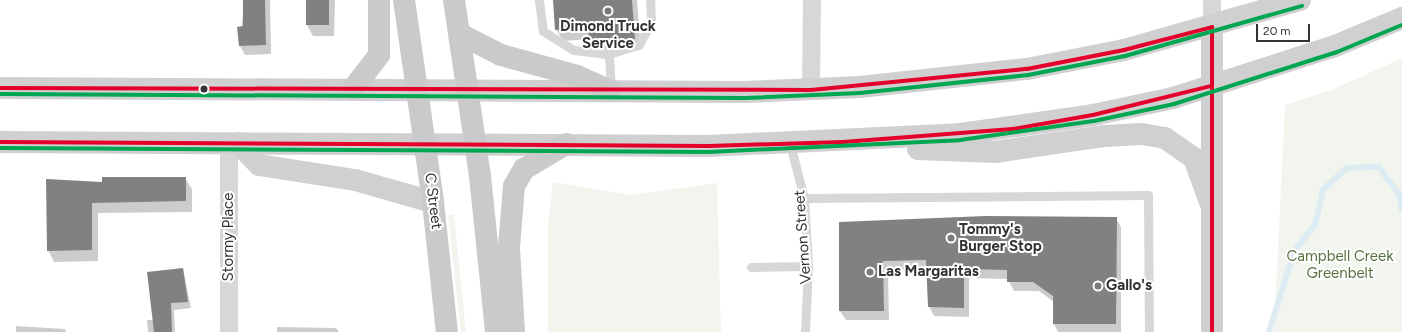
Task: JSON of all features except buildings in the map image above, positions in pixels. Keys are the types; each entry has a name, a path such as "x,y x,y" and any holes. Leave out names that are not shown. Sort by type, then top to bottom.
{"main road":[{"path":"353,89 379,55 382,34 379,0"},
{"name":"C Street","path":"404,0 433,202 447,332"},
{"path":"454,0 475,144 496,332"},
{"path":"0,88 611,91 811,90 911,83 1027,69 1124,50 1212,27 1300,0"},
{"path":"0,142 790,144 843,142 1013,129 1094,115 1211,86 1335,46 1402,18"},
{"path":"1212,27 1212,332"},
{"path":"460,34 501,56 577,76 611,91"},
{"path":"843,142 995,152 1142,134 1165,138 1194,158 1211,205"},
{"path":"234,143 259,165 355,180 433,202"},
{"path":"514,332 510,247 513,191 524,170 566,144"}],"street":[{"path":"811,90 812,0"},
{"path":"1212,0 1212,27"},
{"name":"Stormy Place","path":"228,332 234,143"}],"lane":[{"path":"539,0 543,31 574,50 609,54 639,44 651,24 650,0"},
{"path":"609,54 611,91"},
{"name":"Vernon Street","path":"790,144 804,198 808,266 804,332"},
{"path":"804,198 1148,195 1149,332"},
{"path":"751,267 808,266"}],"green space":[{"name":"Campbell Creek Greenbelt","path":"1402,58 1402,332 1274,332 1285,105 1334,89"},
{"path":"553,182 631,195 717,183 721,332 548,332 548,225"},
{"path":"454,214 466,332 461,332 448,215"}],"waterway":[{"path":"1269,332 1294,251 1315,225 1323,190 1347,168 1379,167 1400,195 1402,209"}],"transit line":[{"path":"0,94 745,98 860,93 1028,75 1125,56 1302,6"},
{"path":"0,148 708,152 960,140 1094,121 1174,104 1337,52 1402,25"},
{"path":"0,88 811,90 1027,69 1124,50 1212,27 1212,332"},
{"path":"0,142 708,146 843,142 1013,129 1093,115 1211,86"}],"place":[{"name":"Dimond Truck Service","path":"608,11"},
{"name":"Tommy's Burger Stop","path":"951,238"},
{"name":"Las Margaritas","path":"870,272"},
{"name":"Gallo's","path":"1098,286"}]}
